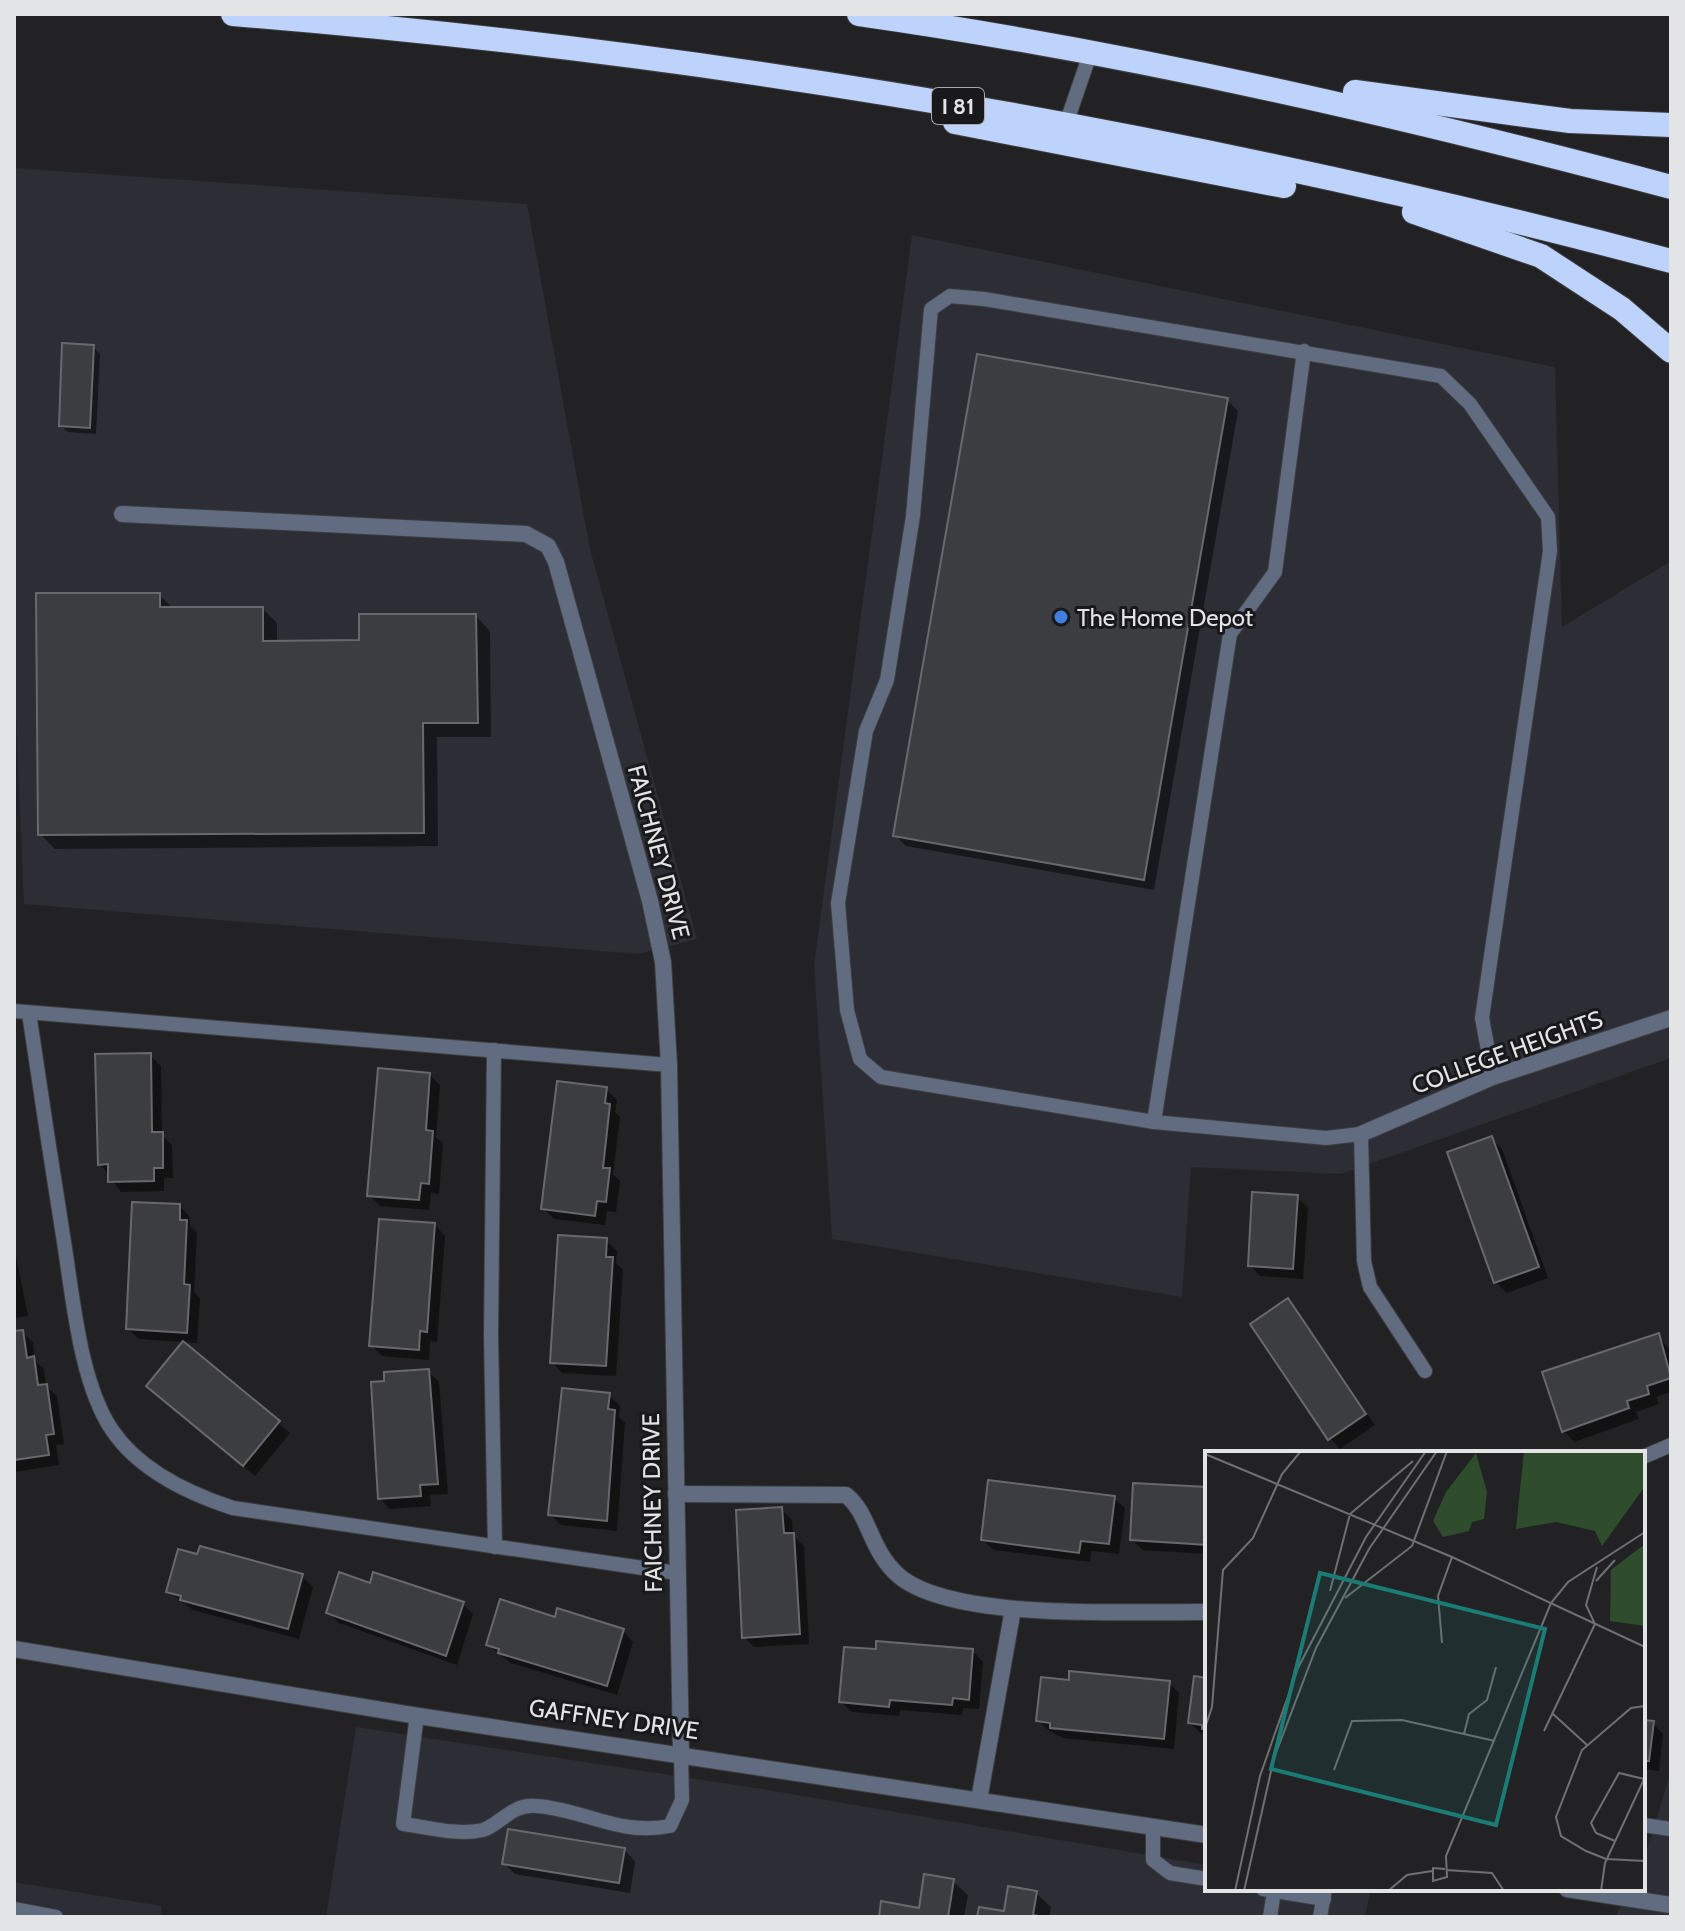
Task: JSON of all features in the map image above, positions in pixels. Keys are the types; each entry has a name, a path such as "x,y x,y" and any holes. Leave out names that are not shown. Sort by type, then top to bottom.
{"highway":[{"name":"I 81","path":"233,14 505,40 715,66 1066,124 1411,196 1671,261"},
{"path":"859,14 1406,100 1570,121 1671,125"},
{"path":"867,15 1090,54 1377,112 1671,187"},
{"path":"715,66 938,118 1420,213 1541,256 1622,309 1671,351"}],"street":[{"name":"FAICHNEY DRIVE","path":"122,514 526,534 548,546 556,562 650,901 663,962 669,1065 681,1753"},
{"name":"COLLEGE HEIGHTS","path":"1361,1134 1493,1077 1671,1018"},
{"path":"676,1494 846,1495 856,1502 877,1553 900,1577 934,1596 1013,1609 1205,1612"},
{"path":"979,1800 1013,1609"},
{"name":"GAFFNEY DRIVE","path":"14,1649 417,1715 1205,1835"},
{"path":"1580,1891 1671,1905"}],"lane":[{"path":"1066,124 1090,54"},
{"path":"1425,1371 1370,1287 1364,1261 1361,1134 1326,1138 1154,1122 881,1077 860,1059 847,1010 838,903 866,731 887,680 913,516 919,410 931,309 950,296 984,299 1304,351 1441,376 1470,404 1548,517 1550,551 1482,1018 1493,1077"},
{"path":"1154,1122 1230,634 1275,572 1304,351"},
{"path":"669,1065 21,1012 93,1390 112,1431 149,1466 182,1488 233,1508 677,1573"},
{"path":"494,1050 491,1336 495,1547"},
{"path":"1645,1456 1671,1445"},
{"path":"417,1715 403,1824 457,1832 485,1829 504,1814 535,1805 642,1832 670,1826 682,1800 681,1753"},
{"path":"1645,1825 1671,1829"},
{"path":"1153,1827 1153,1860 1170,1873 1205,1879"},
{"path":"1268,1891 1270,1917"},
{"path":"1282,1891 1324,1894 1320,1917"},
{"path":"14,1909 56,1917"}],"shaded area":[{"path":"14,168 527,204 590,549 697,939 638,954 24,904 14,671"},
{"path":"912,235 1555,367 1562,627 1671,561 1671,1058 1341,1174 1191,1167 1182,1297 832,1239 814,965"},
{"path":"356,1727 762,1789 1205,1865 1205,1891 1370,1893 1365,1917 326,1917"},
{"path":"1671,1771 1671,1917 1615,1917 1629,1891 1645,1891 1645,1856"},
{"path":"14,1882 162,1906 160,1917 14,1917"}],"building":[{"path":"62,343 94,345 90,428 59,426"},
{"name":"The Home Depot","path":"977,354 1228,398 1144,880 893,836"},
{"path":"36,593 160,593 160,607 263,607 263,641 359,640 359,614 476,614 478,723 423,723 424,833 38,835"},
{"path":"151,1053 152,1132 163,1132 163,1168 154,1168 154,1181 108,1182 108,1164 98,1165 95,1054"},
{"path":"378,1068 430,1073 426,1130 433,1131 429,1184 421,1183 419,1200 367,1196"},
{"path":"557,1081 607,1087 605,1103 610,1104 603,1168 610,1168 606,1202 597,1201 595,1216 541,1209"},
{"path":"1492,1136 1539,1267 1494,1283 1447,1152"},
{"path":"1252,1192 1298,1195 1293,1269 1248,1266"},
{"path":"132,1202 180,1204 180,1220 187,1220 184,1284 190,1285 187,1333 126,1329"},
{"path":"379,1219 435,1223 427,1332 420,1331 419,1350 369,1346"},
{"path":"558,1235 607,1238 606,1257 613,1257 606,1366 550,1363"},
{"path":"1288,1298 1366,1414 1328,1440 1250,1324"},
{"path":"23,1330 27,1358 34,1356 38,1385 47,1384 54,1434 46,1435 49,1455 14,1460 14,1331"},
{"path":"1659,1333 1671,1378 1647,1386 1649,1394 1627,1401 1629,1408 1562,1432 1542,1372"},
{"path":"183,1341 280,1421 243,1466 146,1386"},
{"path":"429,1369 438,1484 420,1485 421,1496 378,1499 371,1382 384,1381 384,1372"},
{"path":"562,1388 610,1393 608,1409 615,1410 607,1521 548,1515"},
{"path":"988,1480 1115,1496 1109,1544 1081,1541 1079,1553 981,1540"},
{"path":"1133,1483 1205,1487 1205,1545 1130,1540"},
{"path":"782,1507 784,1533 794,1533 800,1634 742,1638 736,1510"},
{"path":"200,1546 303,1574 288,1629 180,1600 181,1596 166,1592 178,1549 197,1554"},
{"path":"339,1572 370,1583 373,1572 464,1602 446,1656 326,1613"},
{"path":"500,1599 555,1617 557,1608 624,1629 607,1686 498,1653 499,1649 486,1645"},
{"path":"876,1641 973,1649 969,1700 953,1698 952,1705 890,1700 889,1707 839,1702 844,1647 876,1649"},
{"path":"1069,1671 1170,1681 1164,1739 1050,1728 1050,1723 1036,1721 1041,1677 1069,1680"},
{"path":"1194,1676 1205,1678 1205,1730 1202,1725 1188,1723"},
{"path":"1645,1720 1654,1721 1649,1761 1645,1761"},
{"path":"508,1829 625,1848 619,1883 502,1864"},
{"path":"924,1874 954,1879 948,1917 879,1917 881,1901 919,1908"},
{"path":"1008,1886 1037,1891 1033,1915 1043,1917 977,1917 979,1907 1004,1911"}],"place":[{"name":"The Home Depot","path":"1061,617"}]}
